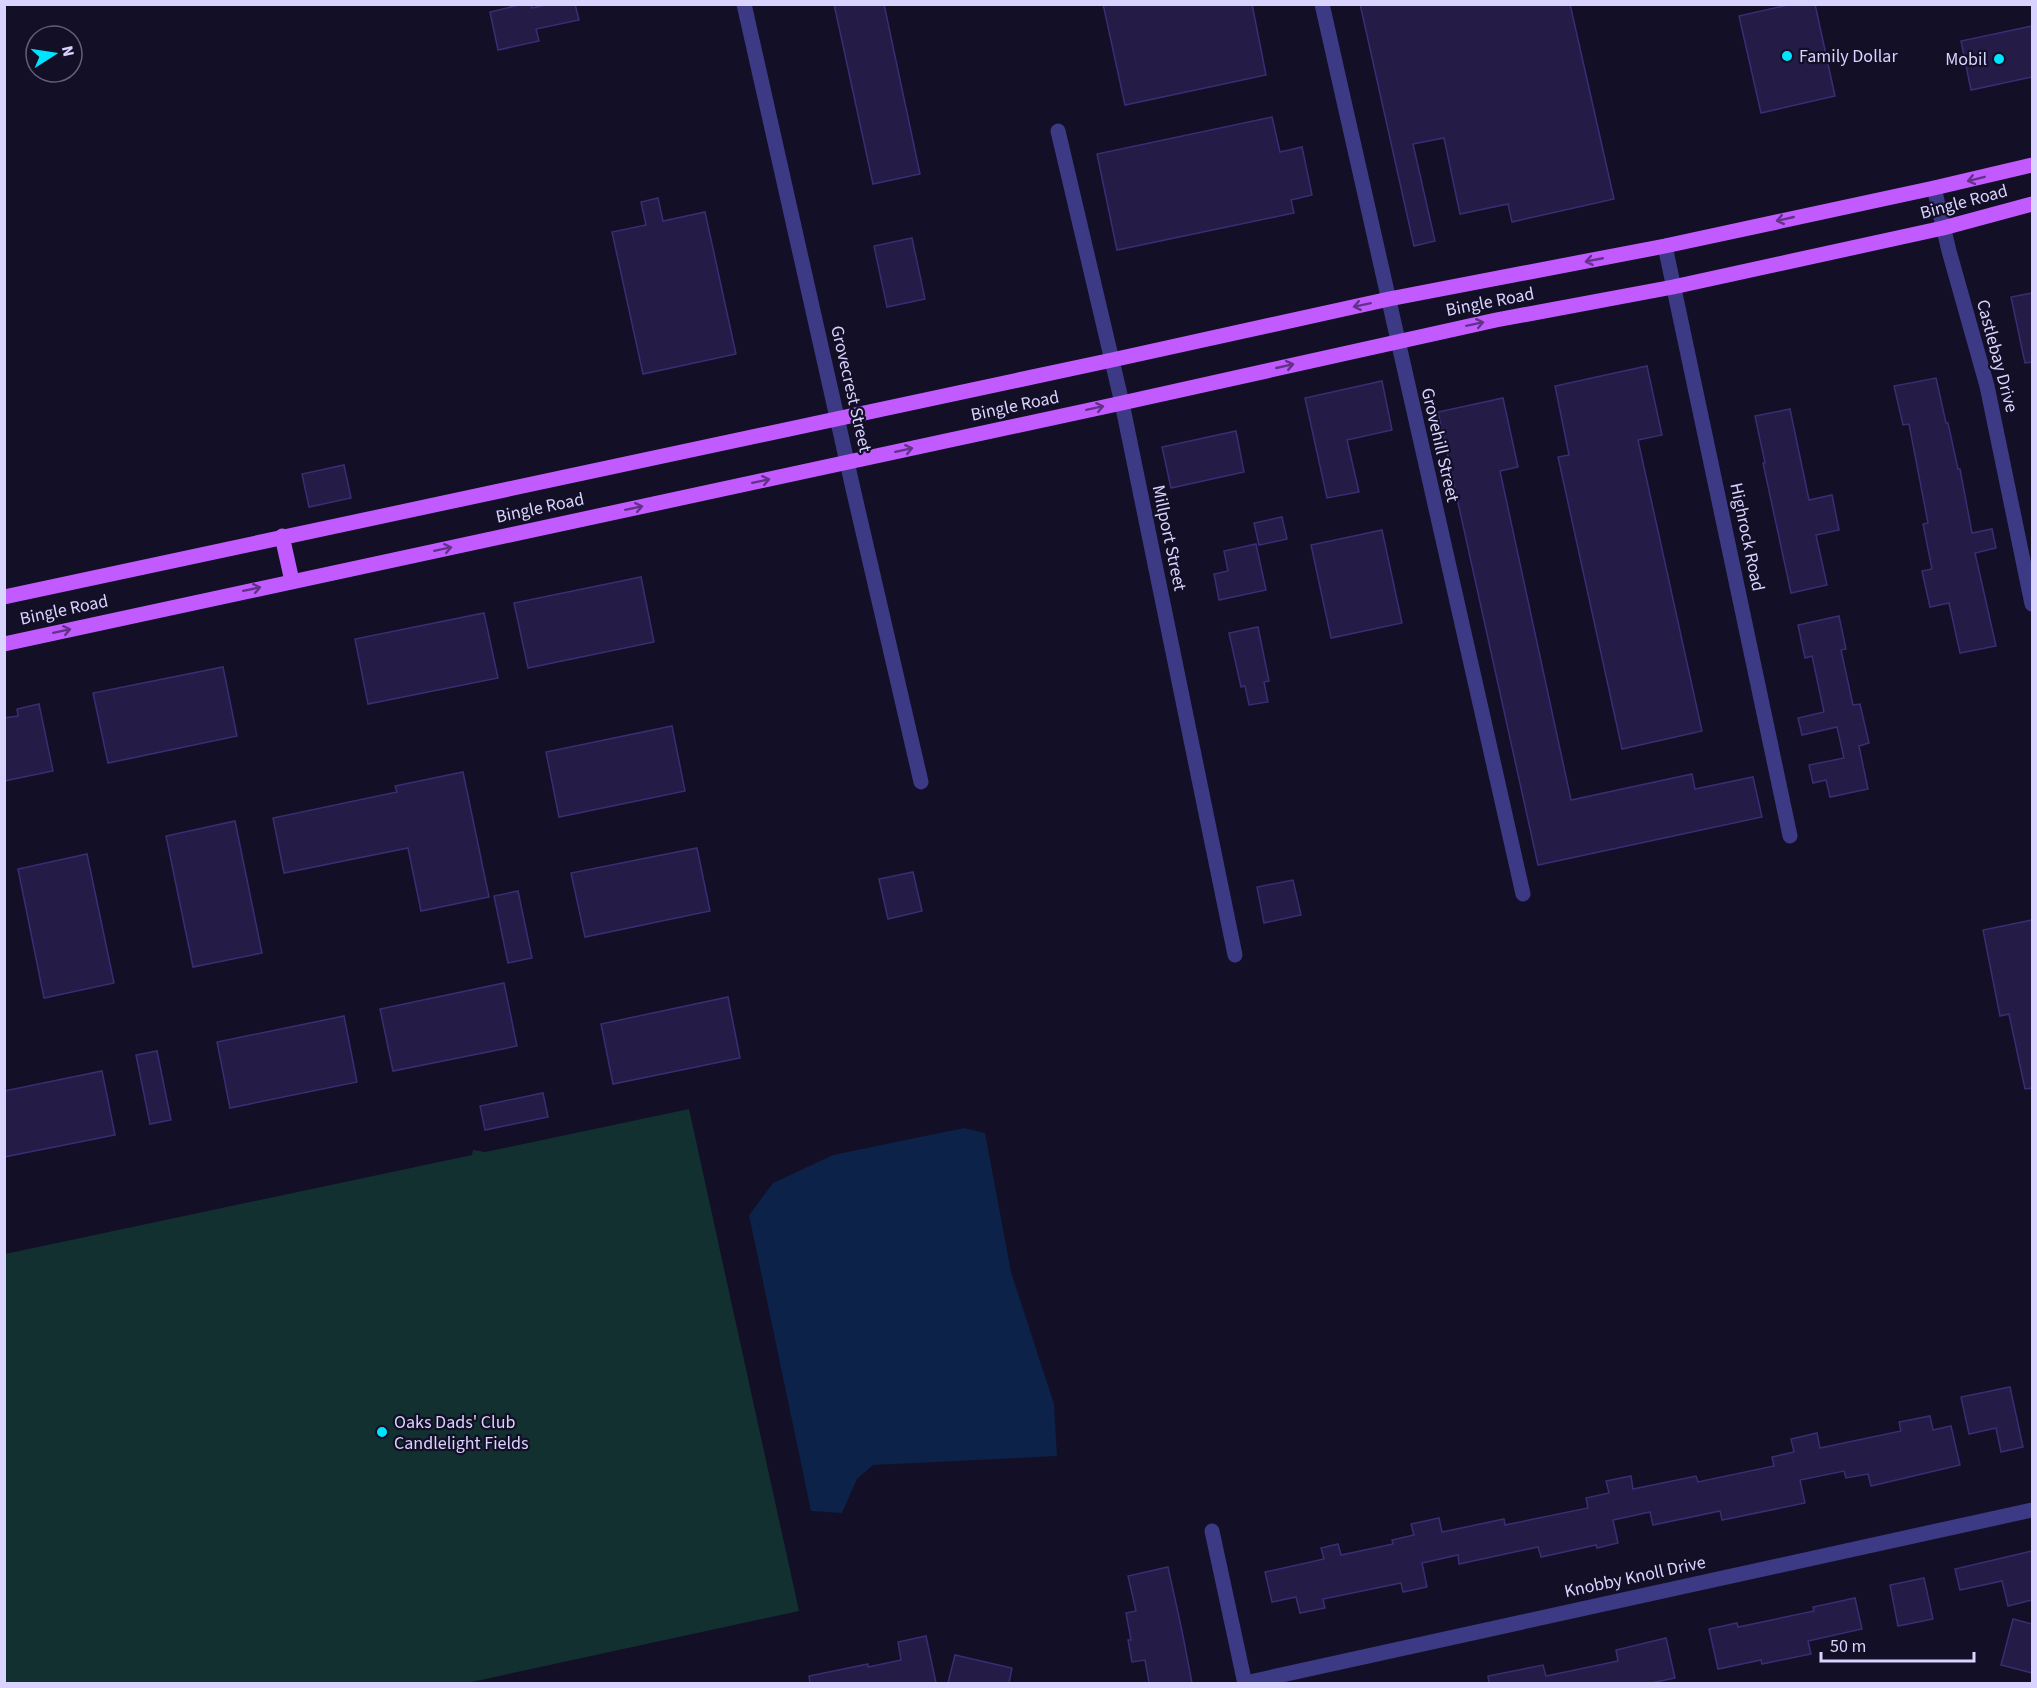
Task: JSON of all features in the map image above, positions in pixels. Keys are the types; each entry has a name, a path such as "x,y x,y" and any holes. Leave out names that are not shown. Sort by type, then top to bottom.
{"main road":[{"name":"Bingle Road","path":"4,597 1389,299 1665,246 2032,165"},
{"name":"Bingle Road","path":"4,644 1122,403 1397,341 1673,287 1943,228 2032,204"},
{"path":"282,537 292,581"}],"street":[{"name":"Grovecrest Street","path":"744,4 921,782"},
{"name":"Grovehill Street","path":"1322,4 1523,894"},
{"name":"Millport Street","path":"1058,130 1122,403 1235,955"},
{"name":"Castlebay Drive","path":"1935,188 1943,228 1987,386 2032,604"},
{"name":"Highrock Road","path":"1665,246 1790,836"},
{"name":"Knobby Knoll Drive","path":"1245,1683 2032,1510"},
{"path":"1212,1531 1245,1683"}],"green space":[{"name":"Oaks Dads' Club Candlelight Fields","path":"689,1109 799,1611 467,1683 5,1683 5,1254 472,1155 473,1150 485,1152"}],"water":[{"path":"964,1128 985,1133 1011,1272 1054,1404 1057,1456 873,1465 857,1479 842,1513 811,1511 749,1215 773,1183 833,1155"}],"building":[{"path":"531,4 532,8 550,4 575,4 579,20 536,29 539,41 498,50 490,12"},
{"path":"834,4 884,4 920,174 873,184"},
{"path":"1103,4 1252,4 1266,75 1125,105"},
{"path":"1360,4 1570,4 1614,199 1512,222 1508,204 1460,214 1444,138 1413,144 1435,241 1414,246"},
{"name":"Family Dollar","path":"1792,4 1815,4 1835,96 1761,113 1739,16"},
{"name":"Mobil","path":"2032,26 2032,77 1971,90 1961,41"},
{"path":"1272,117 1280,152 1302,147 1312,195 1291,200 1294,213 1117,250 1097,154"},
{"path":"658,198 663,221 705,212 736,354 643,374 612,232 646,225 641,202"},
{"path":"912,238 925,299 887,307 874,246"},
{"path":"2032,293 2032,362 2025,363 2011,297"},
{"path":"1647,366 1662,435 1638,440 1702,731 1622,749 1558,457 1569,455 1555,386"},
{"path":"1936,378 1958,469 1960,469 1972,533 1992,529 1996,548 1975,553 1996,646 1960,653 1949,603 1930,607 1922,571 1932,569 1923,524 1928,523 1909,424 1903,425 1894,386"},
{"path":"1382,381 1392,430 1347,440 1359,492 1327,498 1305,398"},
{"path":"1503,398 1518,467 1500,471 1571,800 1692,774 1695,789 1753,777 1762,817 1538,865 1438,412"},
{"path":"1790,409 1809,500 1832,495 1839,530 1816,535 1827,585 1791,593 1755,416"},
{"path":"1236,431 1244,472 1171,488 1162,447"},
{"path":"344,465 351,498 309,507 302,474"},
{"path":"1282,517 1287,539 1259,545 1254,523"},
{"path":"1382,530 1402,623 1331,638 1311,545"},
{"path":"1256,544 1266,590 1219,600 1214,574 1228,571 1224,551"},
{"path":"641,577 654,642 528,668 514,603"},
{"path":"484,613 498,678 368,704 355,639"},
{"path":"1839,616 1846,649 1841,650 1853,705 1860,704 1869,743 1859,746 1868,789 1830,797 1826,780 1813,783 1809,765 1844,758 1837,727 1802,735 1798,718 1824,712 1812,656 1805,658 1798,625"},
{"path":"1258,627 1269,681 1264,682 1268,702 1249,705 1245,686 1241,687 1229,633"},
{"path":"223,667 237,736 108,763 93,693"},
{"path":"39,704 53,771 4,781 4,718 18,716 17,709"},
{"path":"672,726 685,791 559,817 546,752"},
{"path":"463,772 489,897 421,911 408,848 284,873 273,818 397,792 395,786"},
{"path":"235,821 262,953 193,967 166,836"},
{"path":"697,848 710,911 585,937 571,873"},
{"path":"87,854 114,983 44,998 18,869"},
{"path":"913,872 922,911 888,919 879,879"},
{"path":"1293,880 1301,915 1264,923 1257,887"},
{"path":"518,891 532,958 508,963 494,896"},
{"path":"2032,920 2032,1088 2025,1089 2009,1014 2000,1016 1983,930"},
{"path":"504,983 517,1046 393,1071 380,1009"},
{"path":"728,997 740,1058 613,1084 601,1024"},
{"path":"344,1016 357,1082 230,1108 217,1042"},
{"path":"157,1051 171,1120 150,1124 136,1055"},
{"path":"102,1071 115,1135 4,1157 4,1091"},
{"path":"543,1093 548,1117 485,1130 480,1106"},
{"path":"2010,1387 2023,1447 2001,1452 1996,1428 1969,1434 1961,1397"},
{"path":"1930,1416 1933,1430 1951,1426 1960,1465 1871,1486 1868,1474 1846,1478 1844,1471 1800,1480 1805,1503 1722,1520 1720,1511 1653,1525 1650,1512 1613,1520 1618,1543 1597,1548 1596,1545 1541,1557 1538,1547 1459,1564 1458,1555 1422,1563 1427,1587 1403,1592 1401,1583 1323,1599 1325,1608 1300,1613 1296,1597 1272,1602 1265,1572 1324,1559 1321,1548 1338,1544 1341,1555 1393,1544 1392,1540 1414,1535 1411,1524 1439,1518 1442,1532 1504,1519 1505,1525 1588,1508 1586,1498 1609,1493 1606,1481 1631,1476 1633,1489 1696,1476 1698,1482 1774,1466 1772,1457 1794,1452 1791,1439 1817,1433 1820,1448 1901,1431 1899,1422"},
{"path":"2032,1551 2032,1600 2008,1606 2002,1581 1960,1590 1955,1569"},
{"path":"1168,1567 1192,1683 1149,1683 1145,1660 1132,1662 1126,1613 1136,1611 1128,1576"},
{"path":"1924,1578 1933,1619 1898,1626 1890,1585"},
{"path":"1855,1598 1862,1629 1808,1641 1811,1654 1762,1664 1761,1660 1718,1669 1709,1629 1737,1623 1738,1627 1814,1611 1813,1607"},
{"path":"2013,1619 2032,1624 2032,1673 2001,1665"},
{"path":"926,1636 936,1683 810,1683 809,1676 901,1660 898,1642"},
{"path":"1666,1638 1675,1678 1651,1683 1489,1683 1488,1676 1543,1665 1546,1676 1618,1661 1616,1650"},
{"path":"955,1655 1012,1668 1009,1683 948,1683"}],"place":[{"name":"Family Dollar","path":"1787,56"},
{"name":"Mobil","path":"1999,59"},
{"name":"Oaks Dads' Club Candlelight Fields","path":"382,1432"}]}
